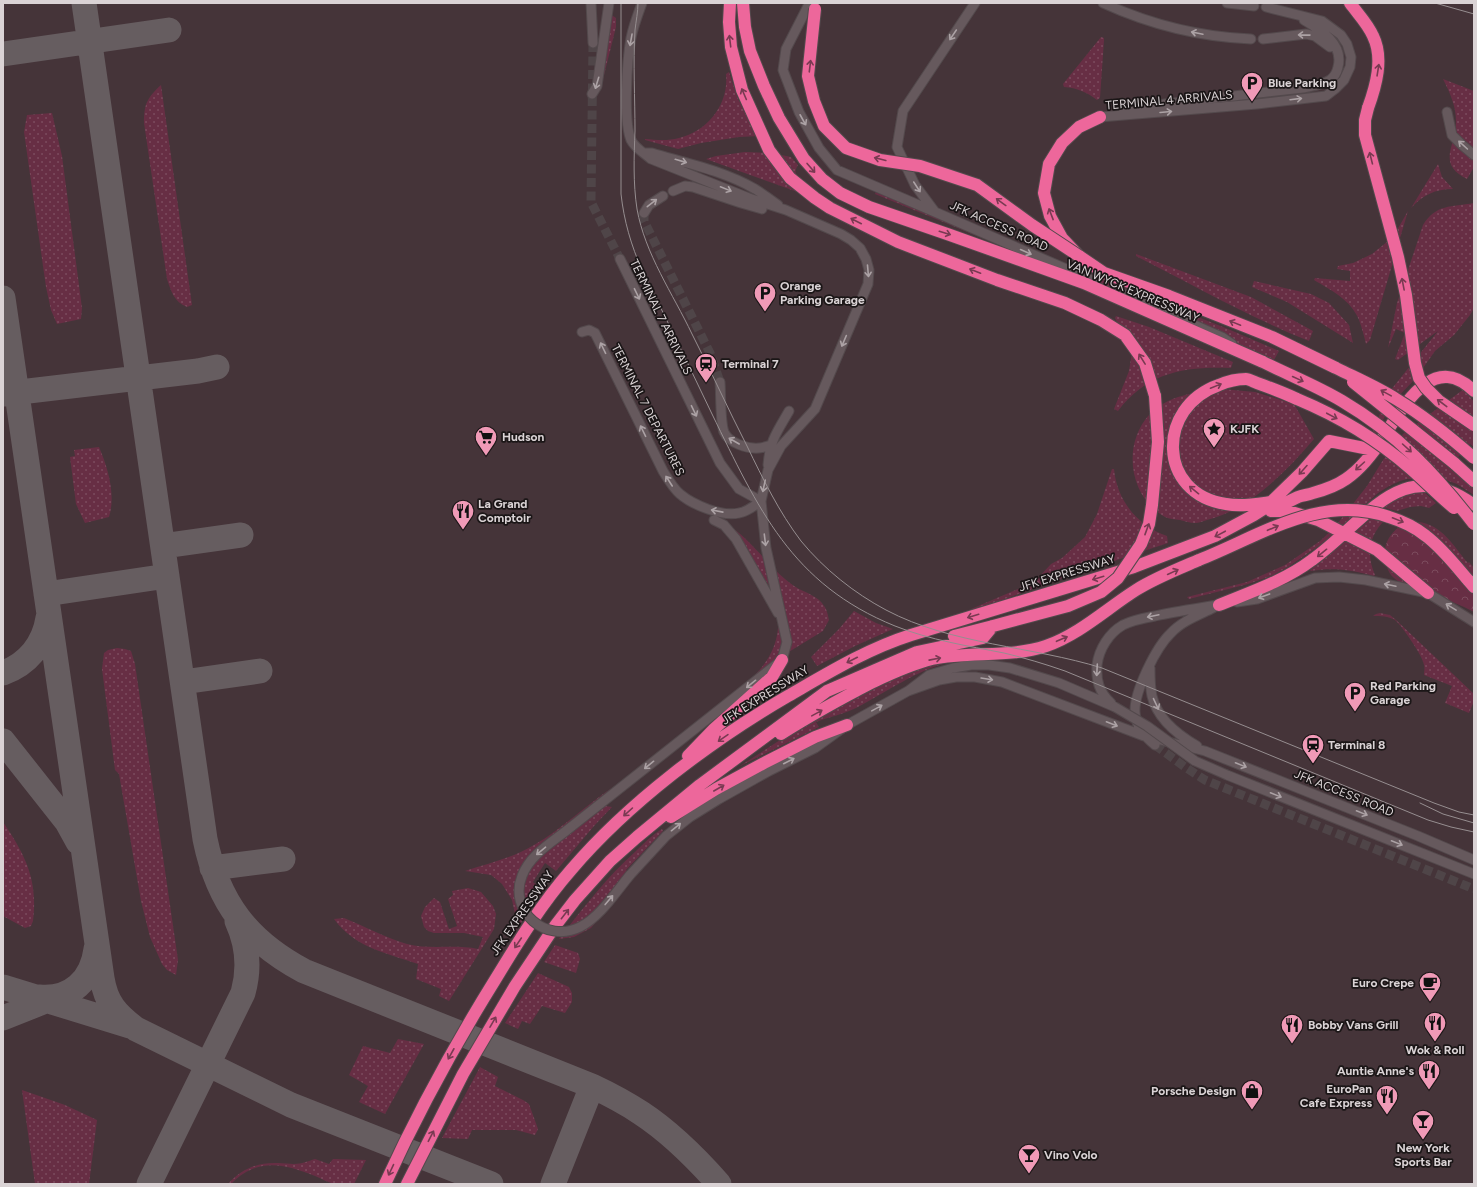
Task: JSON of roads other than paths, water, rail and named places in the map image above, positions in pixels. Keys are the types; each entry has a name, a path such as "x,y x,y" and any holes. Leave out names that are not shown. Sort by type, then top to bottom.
{"highway":[{"path":"408,1184 463,1074 497,1014 555,926 610,861 700,785 827,691 885,658 923,643 1068,606 1101,592 1118,578 1141,544 1149,524 1158,442 1156,396 1145,362 1125,335 1101,320 1065,303 997,280 898,242 830,208 790,178 769,150 742,90 729,36 730,3"},
{"path":"743,3 748,44 764,86"},
{"path":"751,3 755,52 764,86"},
{"path":"1350,3 1374,37 1378,50 1378,69 1375,87 1365,120 1366,135 1398,257 1406,295 1415,363 1419,378 1426,388 1439,401 1474,425"},
{"path":"812,8 808,76 814,101 824,126 846,148 880,160 920,166 977,185 1032,225 1079,256"},
{"name":"VAN WYCK EXPRESSWAY","path":"764,86 786,132 795,147 813,170 840,193 869,207 1084,283 1263,362 1341,400 1366,416 1391,435 1426,467 1474,525"},
{"path":"1079,256 1062,238 1050,216 1044,189 1048,164 1062,143 1079,127 1100,117"},
{"name":"VAN WYCK EXPRESSWAY","path":"1079,256 1104,272 1272,337 1336,368 1454,463 1474,481"},
{"path":"1336,368 1402,403 1434,424 1474,458"},
{"path":"1271,506 1323,490 1346,479 1364,463 1404,404 1412,395 1429,382 1437,378 1448,377 1458,380 1474,391"},
{"path":"1428,593 1377,550 1318,520 1271,506 1225,504 1208,499 1194,491 1183,479 1176,466 1173,443 1174,430 1188,405 1199,395 1212,387 1224,383 1246,379 1273,388 1312,405 1370,438 1411,469 1435,493 1474,525"},
{"name":"JFK EXPRESSWAY","path":"385,1184 411,1129 454,1047 506,960 560,883 581,858 610,828 658,786 706,750 755,716 838,667 875,648 911,635 1134,567 1215,536 1271,506 1329,440 1374,450"},
{"path":"1219,604 1274,582 1301,568 1324,551 1383,499 1398,491 1414,486 1433,486 1455,493 1474,504"},
{"path":"700,785 801,722 862,688 900,670 933,659 981,654 1011,653 1046,646 1067,637 1148,583 1303,516 1329,510 1357,510 1384,515 1400,521 1417,530 1438,547 1471,584"},
{"path":"827,691 917,652 983,638 993,626"},
{"path":"658,786 714,729 772,677 782,660"},
{"path":"637,837 716,789 764,763 815,737 847,725"}],"street":[{"path":"591,3 593,43"},
{"path":"592,94 597,86 610,3"},
{"path":"642,3 631,38 629,59 627,119 632,141 651,159 749,198 786,210 841,234 860,248 866,259 869,270 868,284 815,409 781,446 768,470"},
{"name":"JFK ACCESS ROAD","path":"975,3 903,111 898,147 915,185 935,212 1222,337 1249,356"},
{"path":"1103,3 1144,19 1176,28 1221,37 1251,39"},
{"path":"1227,3 1254,6"},
{"name":"TERMINAL 4 ARRIVALS","path":"1100,117 1257,104 1326,96 1344,80 1350,67 1351,57 1347,44 1341,35 1322,21 1266,7"},
{"path":"812,8 786,49 783,70 799,112 819,148 837,170 935,212"},
{"path":"1100,117 1139,107 1303,88 1330,80 1337,72 1339,62 1336,46 1320,30 1297,15"},
{"path":"1263,39 1306,34 1315,36 1324,41 1332,49 1339,62"},
{"path":"1447,112 1452,135 1462,146 1474,155"},
{"path":"673,191 681,187 688,186 763,209 786,210"},
{"path":"644,213 649,205 663,196"},
{"name":"TERMINAL 7 ARRIVALS","path":"620,259 720,463 739,488 761,501"},
{"name":"TERMINAL 7 DEPARTURES","path":"582,332 589,330 595,333 657,460 680,494 712,511 738,514 749,510 761,501"},
{"path":"720,382 723,428 728,438 738,444 753,448 771,445"},
{"path":"789,411 773,437 761,501 766,548 784,623 787,642 782,660 534,857 522,875 519,886 519,897 525,913 533,922 542,928 552,931 569,931 579,927 598,912 666,836 690,817 744,785 815,748 847,725 908,690 930,675 945,670 966,666 989,665 1010,668 1047,678 1115,707 1147,726 1188,756 1210,768 1474,874"},
{"path":"714,520 724,525 736,539 784,623"},
{"path":"1115,707 1104,696 1097,681 1099,656 1104,644 1111,635 1122,626 1137,620 1177,611 1257,599 1307,580 1321,577 1339,577 1366,580 1428,593 1474,622"},
{"path":"1155,745 1144,736 1138,723 1136,706 1143,681 1161,644 1172,631 1219,604"},
{"path":"1150,666 1152,697 1158,711 1175,731 1205,751"},
{"path":"908,690 947,678 970,677 992,679 1017,687 1144,736 1205,751"},
{"name":"JFK ACCESS ROAD","path":"1205,751 1423,838 1474,860"}],"tunnel":[{"path":"593,43 591,202 620,259"},
{"path":"644,213 644,221 710,353 720,382"},
{"path":"1155,745 1205,780 1474,889"}],"tram line":[{"path":"621,3 621,194 631,242 642,270 745,481 782,540 804,565 829,588 859,609 895,626 935,639 1004,653 1065,671 1428,820 1474,832"},
{"path":"638,3 634,43 634,170 637,209 646,242 660,273 685,319 778,507 801,541 819,561 840,580 862,596 911,622 965,638 1102,668 1434,803 1459,812 1474,815"},
{"path":"1435,3 1474,14"},
{"path":"1420,803 1443,814 1474,823"}],"place":[{"name":"Blue Parking","path":"1252,102"},
{"name":"Orange Parking Garage","path":"765,312"},
{"name":"Terminal 7","path":"706,384"},
{"name":"KJFK","path":"1214,448"},
{"name":"Hudson","path":"486,456"},
{"name":"La Grand Comptoir","path":"463,530"},
{"name":"Red Parking Garage","path":"1355,712"},
{"name":"Terminal 8","path":"1313,764"},
{"name":"Euro Crepe","path":"1430,1002"},
{"name":"Wok & Roll","path":"1435,1042"},
{"name":"Bobby Vans Grill","path":"1292,1044"},
{"name":"Auntie Anne's","path":"1429,1090"},
{"name":"Porsche Design","path":"1252,1110"},
{"name":"EuroPan Cafe Express","path":"1387,1116"},
{"name":"New York Sports Bar","path":"1423,1140"},
{"name":"Vino Volo","path":"1029,1174"}]}
